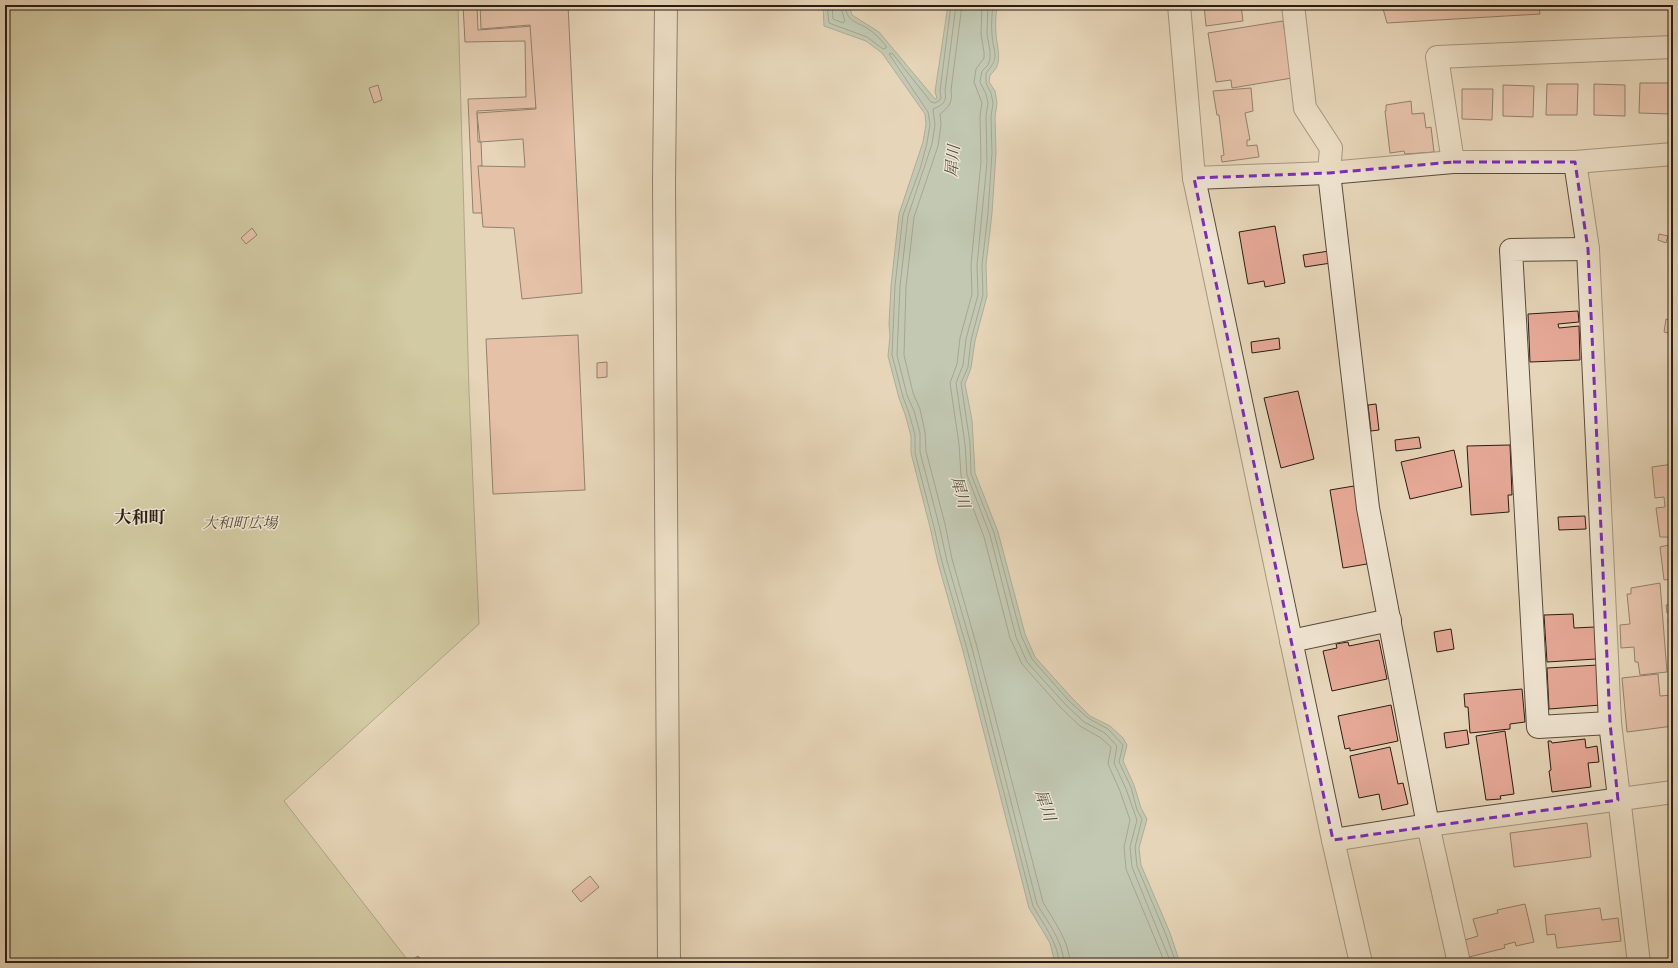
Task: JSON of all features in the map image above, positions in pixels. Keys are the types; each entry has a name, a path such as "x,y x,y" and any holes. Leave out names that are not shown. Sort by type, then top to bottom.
{"street":[{"path":"666,5 664,182 669,963"},
{"path":"1178,5 1194,178 1360,963"},
{"path":"1293,5 1305,108 1331,148 1329,173 1368,508 1428,825 1459,963"},
{"path":"1453,162 1437,57 1673,47"},
{"path":"1194,178 1329,173 1453,162 1575,162 1673,154"},
{"path":"1575,162 1588,249 1610,723 1618,800 1639,963"},
{"path":"1588,249 1512,250 1538,727 1610,723"},
{"path":"1291,641 1390,620"},
{"path":"1333,840 1428,825 1673,792"}],"highlighted area":[{"path":"1453,162 1575,162 1588,249 1610,723 1618,800 1333,840 1194,178 1329,173"}],"green space":[{"name":"大和町広場","path":"5,5 458,5 469,391 479,624 284,801 410,963 5,963"}],"water":[{"name":"犀川","path":"823,5 849,5 852,15 879,32 935,99 937,98 935,92 948,5 997,5 996,34 999,56 997,66 990,75 989,82 995,91 997,103 995,117 996,153 992,213 986,265 987,296 975,341 971,368 965,384 972,420 975,473 998,532 1025,634 1035,657 1090,716 1110,726 1123,738 1127,745 1123,761 1134,785 1141,808 1147,819 1139,848 1141,865 1170,933 1180,963 1055,963 1050,943 1029,908 963,651 938,563 911,453 911,436 888,356 891,286 899,214 923,142 926,124 925,114 882,53 866,41 824,26"}],"building":[{"path":"463,5 477,5 478,30 534,26 536,108 477,111 478,142 481,142 482,166 480,166 482,213 473,213 468,99 526,97 525,41 465,42"},
{"path":"480,5 568,5 582,293 522,299 514,228 483,227 478,166 525,167 523,139 480,142 477,113 536,109 530,25 481,29"},
{"path":"1204,5 1241,5 1243,21 1206,26"},
{"path":"1382,5 1539,5 1540,14 1387,23"},
{"path":"1283,21 1292,78 1232,88 1231,80 1216,82 1208,33"},
{"path":"1640,83 1671,83 1670,114 1639,113"},
{"path":"1547,84 1578,84 1577,115 1546,115"},
{"path":"1594,84 1625,85 1625,116 1594,115"},
{"path":"378,85 382,100 374,103 369,88"},
{"path":"1503,85 1534,86 1533,117 1503,116"},
{"path":"1251,88 1253,111 1245,113 1250,140 1247,140 1247,146 1257,145 1259,157 1222,162 1221,156 1224,155 1219,115 1217,115 1213,91"},
{"path":"1462,89 1493,89 1492,120 1462,119"},
{"path":"1411,101 1412,114 1424,113 1426,128 1431,127 1434,152 1405,154 1404,151 1390,153 1385,111 1386,105"},
{"path":"1275,226 1285,283 1265,287 1264,281 1248,284 1239,232"},
{"path":"252,228 257,235 246,244 241,238"},
{"path":"1659,234 1668,236 1666,243 1658,240"},
{"path":"1329,251 1331,263 1305,267 1303,255"},
{"path":"1578,311 1579,322 1558,324 1559,328 1579,326 1580,360 1530,362 1528,314"},
{"path":"1666,319 1673,321 1673,334 1664,332"},
{"path":"578,335 585,490 493,494 486,339"},
{"path":"1279,338 1280,349 1252,353 1251,342"},
{"path":"607,362 607,377 597,378 597,363"},
{"path":"1298,391 1314,459 1281,468 1264,398"},
{"path":"1376,404 1379,430 1371,431 1368,405"},
{"path":"1419,437 1421,448 1396,451 1395,440"},
{"path":"1510,445 1512,495 1508,495 1509,512 1471,515 1467,446"},
{"path":"1454,450 1462,487 1410,499 1401,462"},
{"path":"1673,464 1673,579 1664,580 1660,547 1669,545 1668,537 1660,537 1656,508 1665,507 1664,497 1655,498 1652,467"},
{"path":"1354,486 1365,540 1363,540 1367,564 1343,568 1330,490"},
{"path":"1585,516 1586,529 1559,530 1558,517"},
{"path":"1660,583 1667,672 1640,675 1638,662 1635,662 1634,647 1621,648 1620,625 1630,624 1627,594 1631,594 1631,588"},
{"path":"1673,604 1673,613 1667,613 1666,605"},
{"path":"1573,614 1574,628 1595,627 1596,659 1547,662 1544,615"},
{"path":"1668,619 1673,619 1673,678 1671,656"},
{"path":"1451,629 1454,649 1437,652 1434,632"},
{"path":"1379,640 1387,679 1332,691 1323,651 1337,648 1336,644 1348,642 1349,646"},
{"path":"1598,665 1601,705 1549,709 1547,668"},
{"path":"1658,674 1660,696 1672,695 1673,726 1627,732 1622,678"},
{"path":"1522,689 1525,722 1510,724 1510,729 1470,733 1468,707 1465,707 1464,694"},
{"path":"1391,705 1398,741 1350,751 1350,748 1345,749 1338,716"},
{"path":"1467,730 1469,744 1446,748 1444,733"},
{"path":"1505,731 1514,794 1500,796 1501,799 1486,800 1476,736"},
{"path":"1585,739 1586,748 1597,746 1599,762 1588,763 1591,787 1552,792 1549,771 1551,770 1548,741 1551,741 1552,743"},
{"path":"1390,747 1398,784 1403,783 1408,804 1382,810 1379,794 1359,798 1350,756"},
{"path":"1587,823 1591,857 1514,867 1510,833"},
{"path":"590,876 599,887 581,902 572,891"},
{"path":"1525,904 1534,942 1516,946 1515,942 1504,945 1505,948 1469,957 1465,940 1478,936 1473,919 1498,913 1497,910"},
{"path":"1600,908 1602,920 1618,918 1621,941 1557,948 1555,934 1547,935 1545,915"},
{"path":"418,956 424,963 408,963"}],"district":[{"name":"大和町","path":"140,517"}]}
